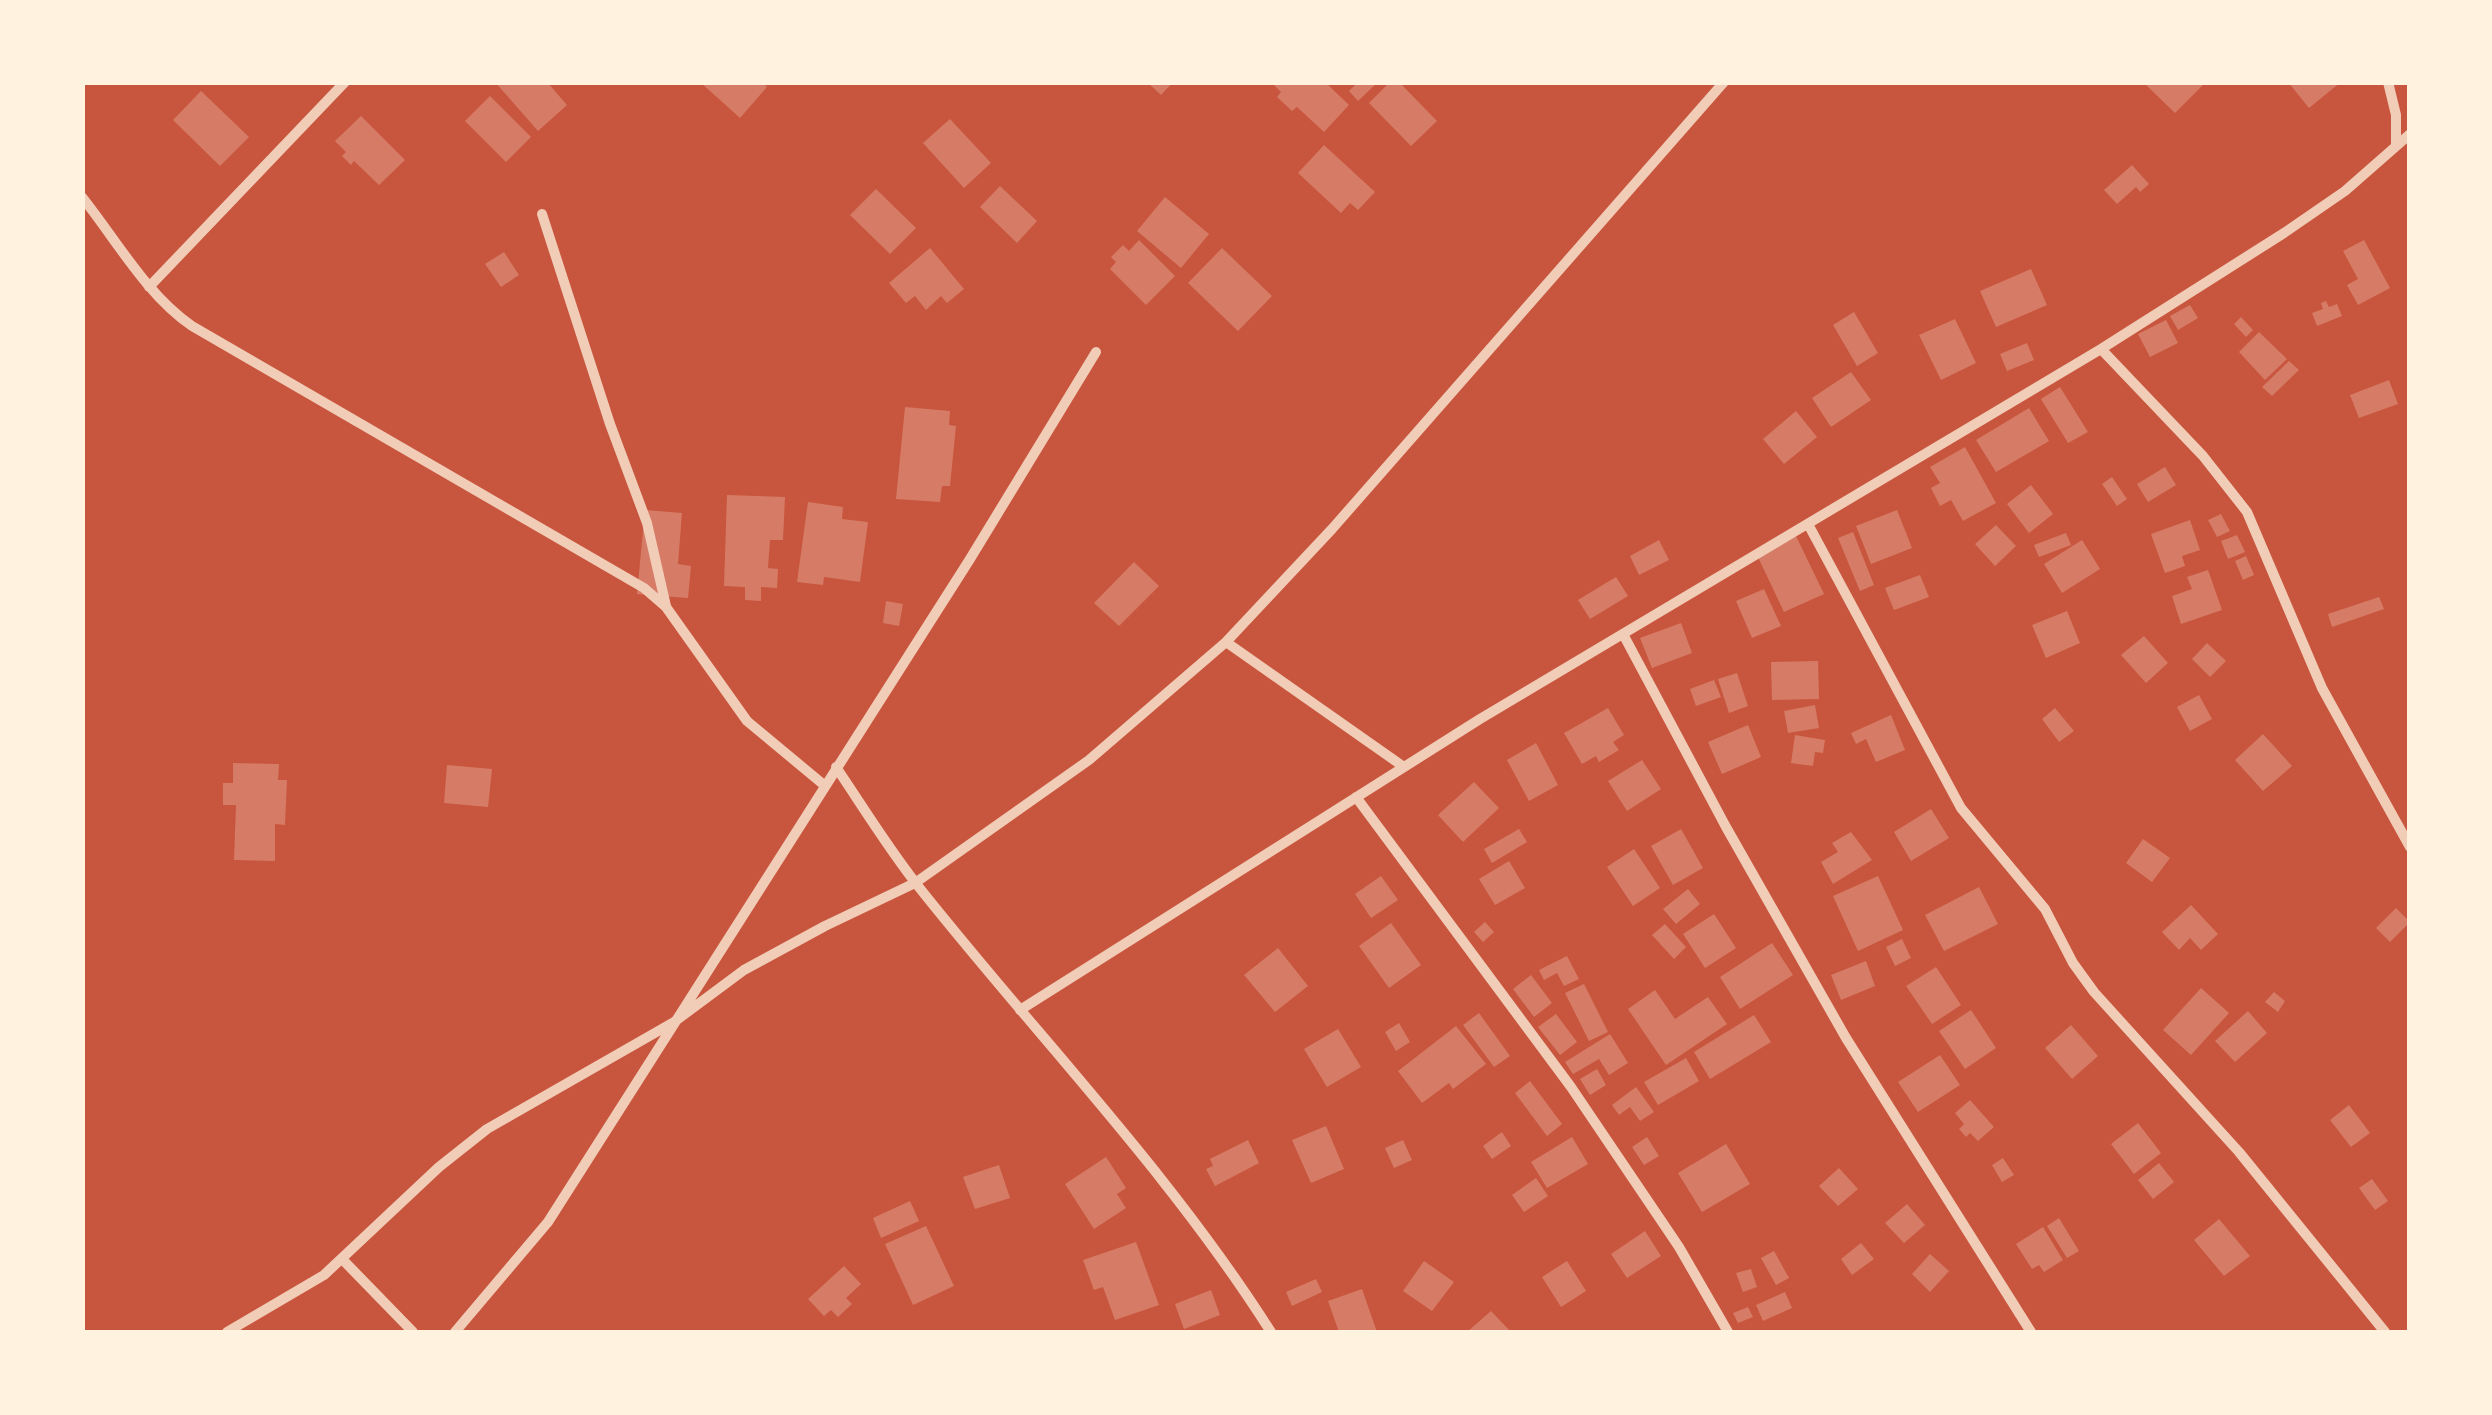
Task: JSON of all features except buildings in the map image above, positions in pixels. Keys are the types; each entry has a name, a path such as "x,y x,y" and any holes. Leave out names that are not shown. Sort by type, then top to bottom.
{"street":[{"path":"149,287 345,82"},
{"path":"227,1332 324,1275 439,1167 487,1129 674,1022 744,970 916,883 1089,760 1226,642 1332,529 1724,82"},
{"path":"2388,82 2396,115 2396,145"},
{"path":"1020,1010 1404,767 2101,350 2284,234 2345,191 2410,134"},
{"path":"82,197 170,311 644,588 666,607 747,722 824,785"},
{"path":"542,214 610,424 648,523 666,607"},
{"path":"2101,350 2203,456 2247,512 2322,688 2410,847"},
{"path":"456,1332 548,1222 970,559 1096,352"},
{"path":"1808,524 1962,808 2044,909 2073,963 2103,1003 2239,1152 2385,1332"},
{"path":"1623,634 1726,827 1846,1038 2031,1332"},
{"path":"1226,642 1404,767"},
{"path":"836,767 916,883 1117,1122 1226,1260 1271,1332"},
{"path":"1356,797 1572,1087 1680,1247 1728,1332"},
{"path":"343,1260 413,1332"}]}
